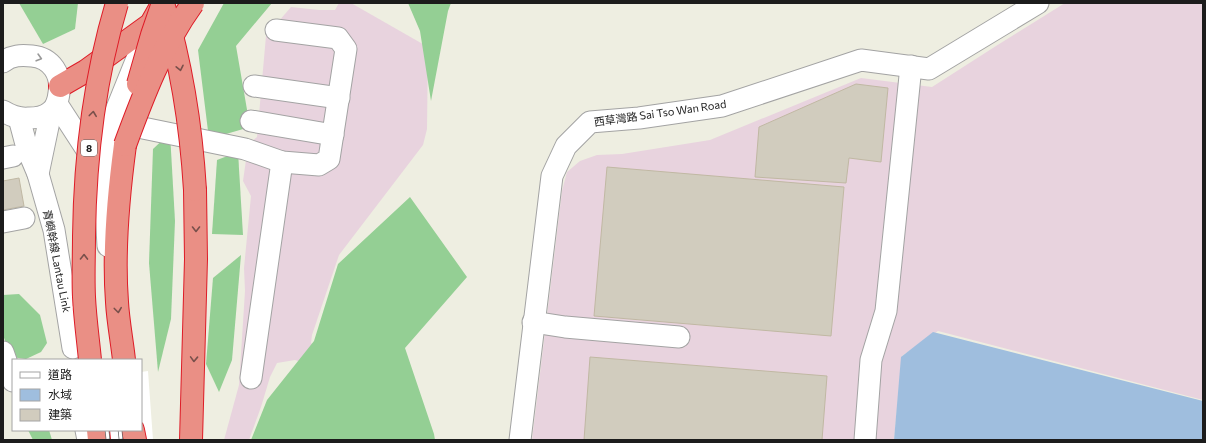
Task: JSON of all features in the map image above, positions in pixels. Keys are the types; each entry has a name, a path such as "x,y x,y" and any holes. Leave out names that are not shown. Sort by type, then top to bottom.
{"highway":[{"name":"8","path":"82,354 86,174 94,100 108,33 117,3"},
{"path":"56,100 86,71 151,24 163,3"},
{"path":"124,359 117,303 116,268 118,204 125,146 140,73 163,3"},
{"path":"163,3 179,61 185,90 196,196 196,259 190,440"},
{"path":"125,146 146,90 164,53 193,3"}],"street":[{"name":"西草灣路 Sai Tso Wan Road","path":"520,440 533,322 552,176 566,146 590,122 639,118 722,106 861,60 929,69 1038,3"},
{"path":"109,278 104,177 113,118 151,24"},
{"path":"113,118 138,127 245,150 282,162 319,165 329,159 346,49 338,38 276,30"},
{"path":"3,62 13,56 21,55 42,58 49,62 57,72 56,100 46,115 37,118 11,114"},
{"path":"865,440 871,360 886,311 910,66"},
{"path":"254,86 339,98"},
{"name":"青嶼幹線 Lantau Link","path":"38,174 56,100"},
{"path":"56,100 104,177"},
{"name":"青嶼幹線 Lantau Link","path":"11,114 38,174 54,230 82,354"},
{"path":"251,120 333,135"},
{"path":"251,378 282,162"},
{"path":"3,222 24,218"},
{"path":"533,322 565,327 679,337"},
{"path":"3,352 12,378"}],"shaded area":[{"path":"339,3 351,3 428,47 427,129 423,145 339,255 312,335 311,343 329,359 301,362 295,360 277,363 270,377 249,440 224,440 239,385 245,291 244,268 251,196 243,181 246,160 242,150 257,137 266,36 291,7 335,10"},
{"path":"1065,3 1203,3 1203,400 938,331 902,356 894,440 532,440 562,191 567,172 580,161 597,155 622,154 710,140 861,78 932,87"}],"green space":[{"path":"19,3 78,3 75,29 43,44"},
{"path":"224,3 272,3 236,46 250,127 209,139 198,50"},
{"path":"408,3 451,3 448,11 431,101 420,31"},
{"path":"170,133 175,221 171,319 158,372 149,263 153,149"},
{"path":"238,152 243,235 212,234 217,160"},
{"path":"410,197 467,277 405,348 435,440 251,440 267,400 314,341 338,264"},
{"path":"241,255 232,360 219,392 206,364 213,278"},
{"path":"19,294 40,315 47,343 41,352 26,359 11,357 3,335 3,295"},
{"path":"28,431 49,431 52,440 33,440"}],"water":[{"path":"933,332 1203,401 1203,440 894,440 901,357"}],"pier":[{"path":"148,371 153,440 79,440 77,431 142,431 142,372"}],"building":[{"path":"856,84 888,88 881,162 849,158 846,183 755,177 759,127"},
{"path":"607,167 844,187 831,336 594,316"},
{"path":"19,178 24,206 3,210 3,181"},
{"path":"590,357 827,376 822,440 584,440"}],"railway":[{"path":"107,431 108,440"},
{"path":"120,431 121,440"}]}
